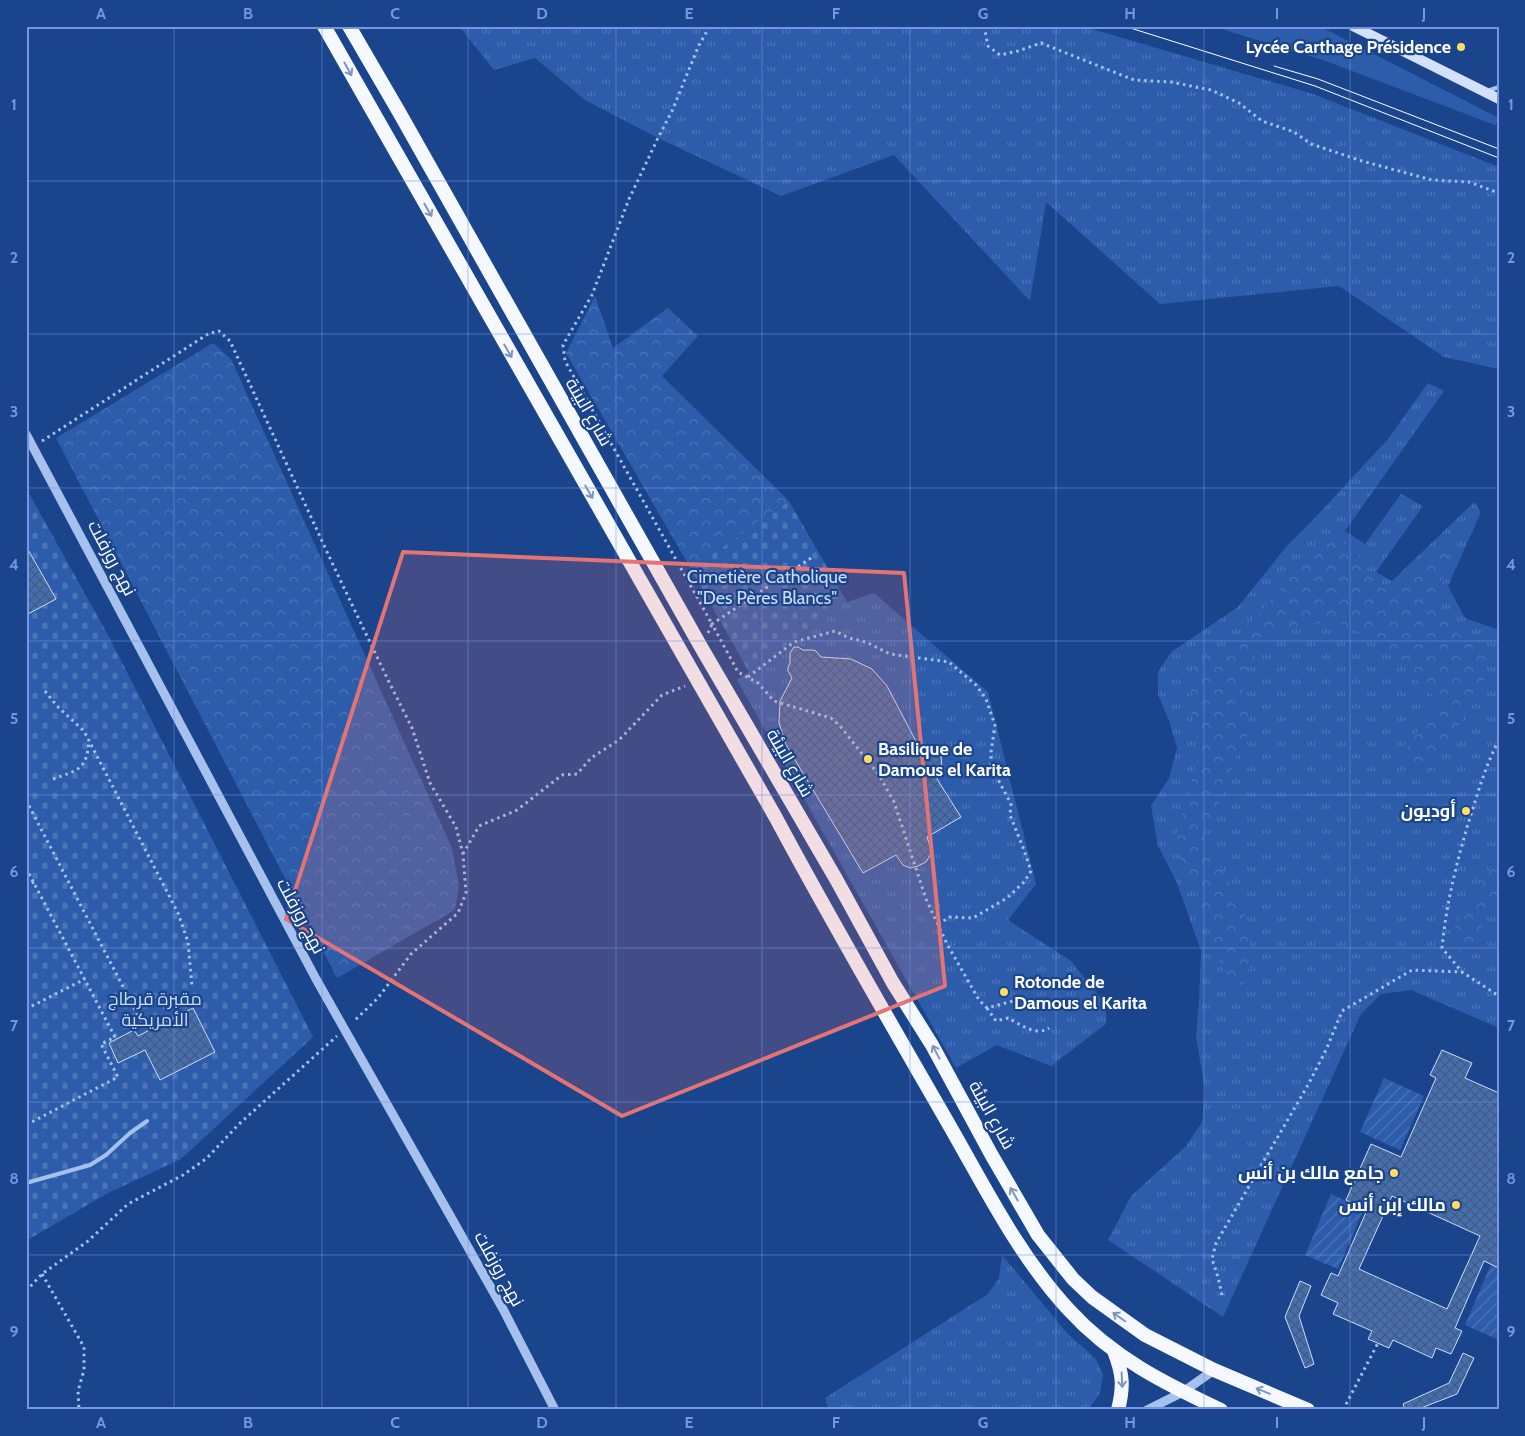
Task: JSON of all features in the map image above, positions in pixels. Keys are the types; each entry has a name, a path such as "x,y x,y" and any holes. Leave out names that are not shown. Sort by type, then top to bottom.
{"highway":[{"path":"324,26 776,818 832,923 1022,1252 1070,1311 1114,1351 1134,1365 1221,1410"},
{"name":"شارع البيئة","path":"349,26 701,647 836,879 893,982 932,1044 991,1154 1038,1234 1073,1280 1145,1335 1214,1370 1308,1410"},
{"path":"1114,1351 1122,1372 1123,1386 1118,1410"}],"main road":[{"path":"1352,26 1499,99"}],"street":[{"name":"نهج روزفلت","path":"26,434 316,979 503,1308 555,1410"},
{"path":"1147,1410 1184,1392 1214,1370"}],"lane":[{"path":"1484,92 1499,87"},
{"path":"26,1183 90,1165 106,1155 130,1133 147,1121"}],"path":[{"path":"710,26 699,45 672,112 629,199 592,295 563,346 565,361 738,672 758,683 774,701 831,718 840,726 879,775 894,802 926,899 946,944 979,1000 996,1021 1008,1018 1034,1031 1044,1032 1049,1028"},
{"path":"984,26 988,46 1000,55 1041,43 1134,80 1171,82 1211,90 1239,102 1262,121 1294,132 1311,144 1432,180 1468,182 1499,193"},
{"path":"26,1291 42,1274 88,1241 128,1204 183,1176 206,1158 239,1124 378,998 411,954 458,913 466,892 463,854 456,828 430,783 412,728 388,682 230,340 219,331 208,334 33,447"},
{"path":"701,647 712,624 811,558"},
{"path":"748,678 794,642 835,631 849,638 866,642 890,654 949,662 976,685 986,699 995,725 990,752 991,766 1010,804 1010,815 1031,871 1024,882 1007,898 973,918 949,917 938,924"},
{"path":"463,854 479,826 517,810 562,775 577,774 591,758 619,740 662,695 697,682"},
{"path":"45,691 57,706 84,731 178,912 188,942 192,987"},
{"path":"53,779 80,769 88,754 89,740"},
{"path":"1499,740 1485,772 1457,862 1445,916 1442,948 1462,972 1499,996"},
{"path":"26,800 146,1031"},
{"path":"26,868 115,1038 101,1044 118,1077 26,1125"},
{"path":"26,886 34,882"},
{"path":"1222,1295 1212,1258 1216,1243 1308,1085 1326,1050 1342,1011 1412,970 1462,972"},
{"path":"26,1009 84,980"},
{"path":"987,1008 1028,996"},
{"path":"42,1274 84,1347 84,1370 78,1391 79,1410"},
{"path":"1343,1410 1378,1343"}],"highlighted area":[{"path":"403,552 904,573 945,986 622,1116 286,919"}],"green space":[{"path":"459,26 1082,26 1313,94 1499,167 1499,369 1444,357 1339,286 1160,304 1046,202 1030,301 894,155 781,196 658,138 585,100 535,58 494,70"},
{"path":"1211,26 1319,26 1499,118 1495,125 1323,60"},
{"path":"595,296 613,348 668,308 698,336 662,376 789,501 691,569 566,353"},
{"path":"213,343 231,359 452,848 459,887 455,910 337,978 56,438"},
{"path":"1428,383 1444,391 1345,531 1365,544 1401,494 1423,506 1376,572 1392,581 1474,502 1481,512 1448,586 1465,618 1499,630 1499,1028 1411,990 1381,994 1361,1014 1223,1317 1108,1240 1131,1196 1186,1146 1202,1122 1205,1090 1196,1037 1201,951 1177,883 1158,846 1151,806 1169,778 1177,748 1170,723 1158,695 1158,672 1171,652 1238,607 1286,547 1388,439"},
{"name":"مقبرة قرطاج الأمريكية","path":"26,488 108,635 313,1037 181,1159 106,1194 26,1241"},
{"name":"Cimetière Catholique \"Des Pères Blancs\"","path":"789,501 847,602 749,672 691,569"},
{"path":"1335,539 1357,551 1366,571 1390,592 1441,545 1450,551 1437,606 1460,636 1488,651 1484,684 1426,778 1398,762 1437,700 1382,644 1334,620 1272,633 1241,676 1250,730 1235,759 1224,792 1202,835 1232,886 1251,930 1250,965 1243,986 1230,983 1222,969 1207,917 1181,860 1176,833 1188,796 1200,747 1191,710 1193,664 1226,647 1259,614 1311,552"},
{"name":"Basilique de Damous el Karita","path":"874,593 988,692 1036,884 1008,920 1071,961 1106,1005 1106,1024 1051,1066 997,1045 956,1068 737,680 847,602"},
{"path":"1499,856 1499,906 1486,917 1478,939 1461,953 1449,939 1472,896"},
{"path":"1384,1078 1424,1096 1400,1150 1360,1132"},
{"path":"1331,1194 1364,1209 1338,1269 1305,1255"},
{"path":"1002,1255 1067,1333 1096,1359 1103,1375 1100,1393 1088,1410 829,1410 825,1398 988,1294 999,1278"},
{"path":"1491,1264 1499,1268 1499,1340 1465,1325"}],"building":[{"path":"26,546 56,599 26,615"},
{"name":"Basilique de Damous el Karita","path":"794,647 816,651 821,657 851,659 872,669 887,686 919,747 931,748 941,756 942,768 937,779 961,817 927,837 932,852 926,862 910,868 903,865 896,855 863,873 786,745 779,723 780,701 792,678 788,667 790,653"},
{"path":"193,1008 215,1052 160,1080 145,1050 118,1063 109,1043 134,1030 138,1036"},
{"name":"مالك إبن أنس","path":"1442,1050 1472,1063 1465,1078 1499,1093 1499,1268 1484,1261 1455,1328 1462,1331 1451,1354 1436,1348 1432,1358 1393,1340 1389,1348 1368,1339 1372,1331 1333,1314 1338,1303 1321,1295 1331,1273 1338,1276 1367,1210 1346,1200 1371,1144 1401,1157 1436,1078 1430,1075","holes":["1392,1196 1480,1236 1447,1309 1359,1269"]},
{"path":"1300,1281 1311,1286 1299,1316 1314,1364 1305,1368 1285,1317"},
{"path":"1463,1353 1474,1358 1457,1394 1416,1410 1405,1410 1403,1404 1449,1383"}],"tram line":[{"path":"1124,26 1315,86 1499,158"},
{"path":"1274,66 1318,79 1499,149"}],"place":[{"name":"Lycée Carthage Présidence","path":"1461,47"},
{"name":"Basilique de Damous el Karita","path":"868,759"},
{"name":"أوديون","path":"1466,811"},
{"name":"Rotonde de Damous el Karita","path":"1004,992"},
{"name":"جامع مالك بن أنس","path":"1394,1173"},
{"name":"مالك إبن أنس","path":"1456,1205"}]}
